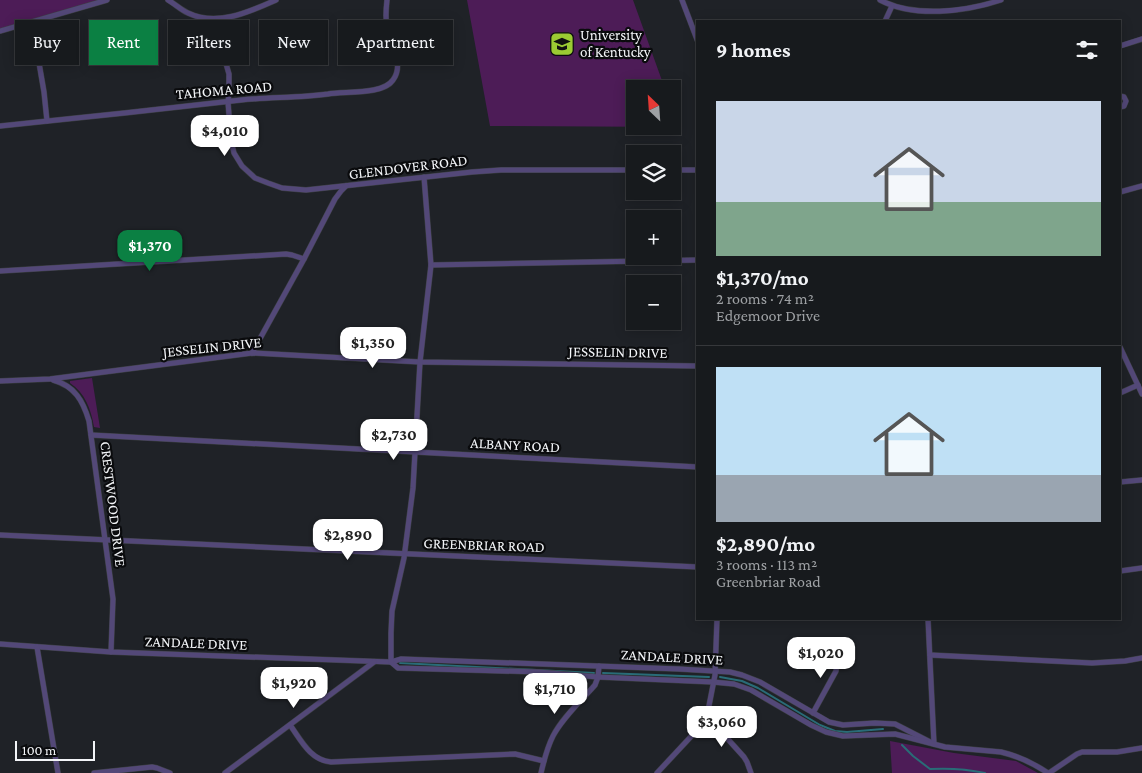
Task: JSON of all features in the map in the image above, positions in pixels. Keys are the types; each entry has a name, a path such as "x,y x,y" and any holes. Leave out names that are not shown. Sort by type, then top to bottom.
{"street":[{"path":"39,20 108,0"},
{"path":"168,0 192,15 218,19 251,11 276,0"},
{"name":"TAHOMA ROAD","path":"0,126 266,98 378,90 384,88 393,80 398,68 386,22 387,0"},
{"path":"682,0 696,37"},
{"path":"880,0 892,6 914,10 939,11 954,11 983,6 1001,0"},
{"path":"885,20 892,6"},
{"path":"218,19 220,43 229,74 228,102 232,141 234,153 242,166 255,178 282,188 306,190 347,186"},
{"path":"0,31 15,27"},
{"path":"1121,46 1142,39"},
{"path":"39,65 47,121"},
{"path":"1121,96 1124,97 1126,103 1121,108"},
{"name":"GLENDOVER ROAD","path":"252,353 335,199 347,186 501,170 626,170"},
{"path":"681,170 696,170"},
{"path":"391,662 392,611 404,560 411,502 420,362 431,265 424,177"},
{"path":"1121,192 1142,186"},
{"path":"0,271 286,254 304,259"},
{"path":"431,265 696,260"},
{"path":"1121,349 1142,394"},
{"name":"JESSELIN DRIVE","path":"0,381 50,379 252,353 420,362 696,366"},
{"name":"CRESTWOOD DRIVE","path":"50,379 66,386 81,400 87,413 92,435 113,606 111,652"},
{"path":"1121,393 1138,385"},
{"name":"ALBANY ROAD","path":"92,435 696,468"},
{"path":"1121,482 1142,480"},
{"name":"GREENBRIAR ROAD","path":"0,535 696,566"},
{"path":"1121,571 1142,568"},
{"path":"657,773 698,729 707,716 715,670 717,620"},
{"path":"928,620 934,744"},
{"name":"ZANDALE DRIVE","path":"0,644 111,652 374,662 391,662 401,659 715,670 753,678 829,722 837,724 895,724 934,744"},
{"path":"37,646 58,773"},
{"path":"813,713 836,671 838,647"},
{"path":"930,655 1092,663 1142,658"},
{"path":"226,773 374,662"},
{"name":"ZANDALE DRIVE","path":"391,662 398,668 539,672 734,684 751,690 811,725 836,735 895,734 955,748 1009,754 1049,773"},
{"path":"541,773 549,745 556,731 595,684 599,666"},
{"path":"707,716 744,757 750,773"},
{"path":"290,725 314,756 331,762 515,754 544,761"},
{"path":"1049,773 1082,752 1117,752 1142,748"},
{"path":"94,773 152,767 170,773"}],"shaded area":[{"path":"0,0 101,0 31,20 15,20 15,25 0,29"},
{"name":"University of Kentucky","path":"467,0 633,0 662,80 626,80 626,127 490,126"},
{"path":"92,378 100,428 94,427 86,402 80,392 70,383 70,381"},
{"path":"890,741 954,753 1016,761 1038,773 892,773"}],"waterway":[{"path":"400,663 594,673"},
{"path":"603,673 709,677"},
{"path":"720,677 742,681 758,688 820,725 835,731 883,729"},
{"path":"902,745 930,769 958,769 985,773"}],"place":[{"name":"University of Kentucky","path":"562,44"}]}
